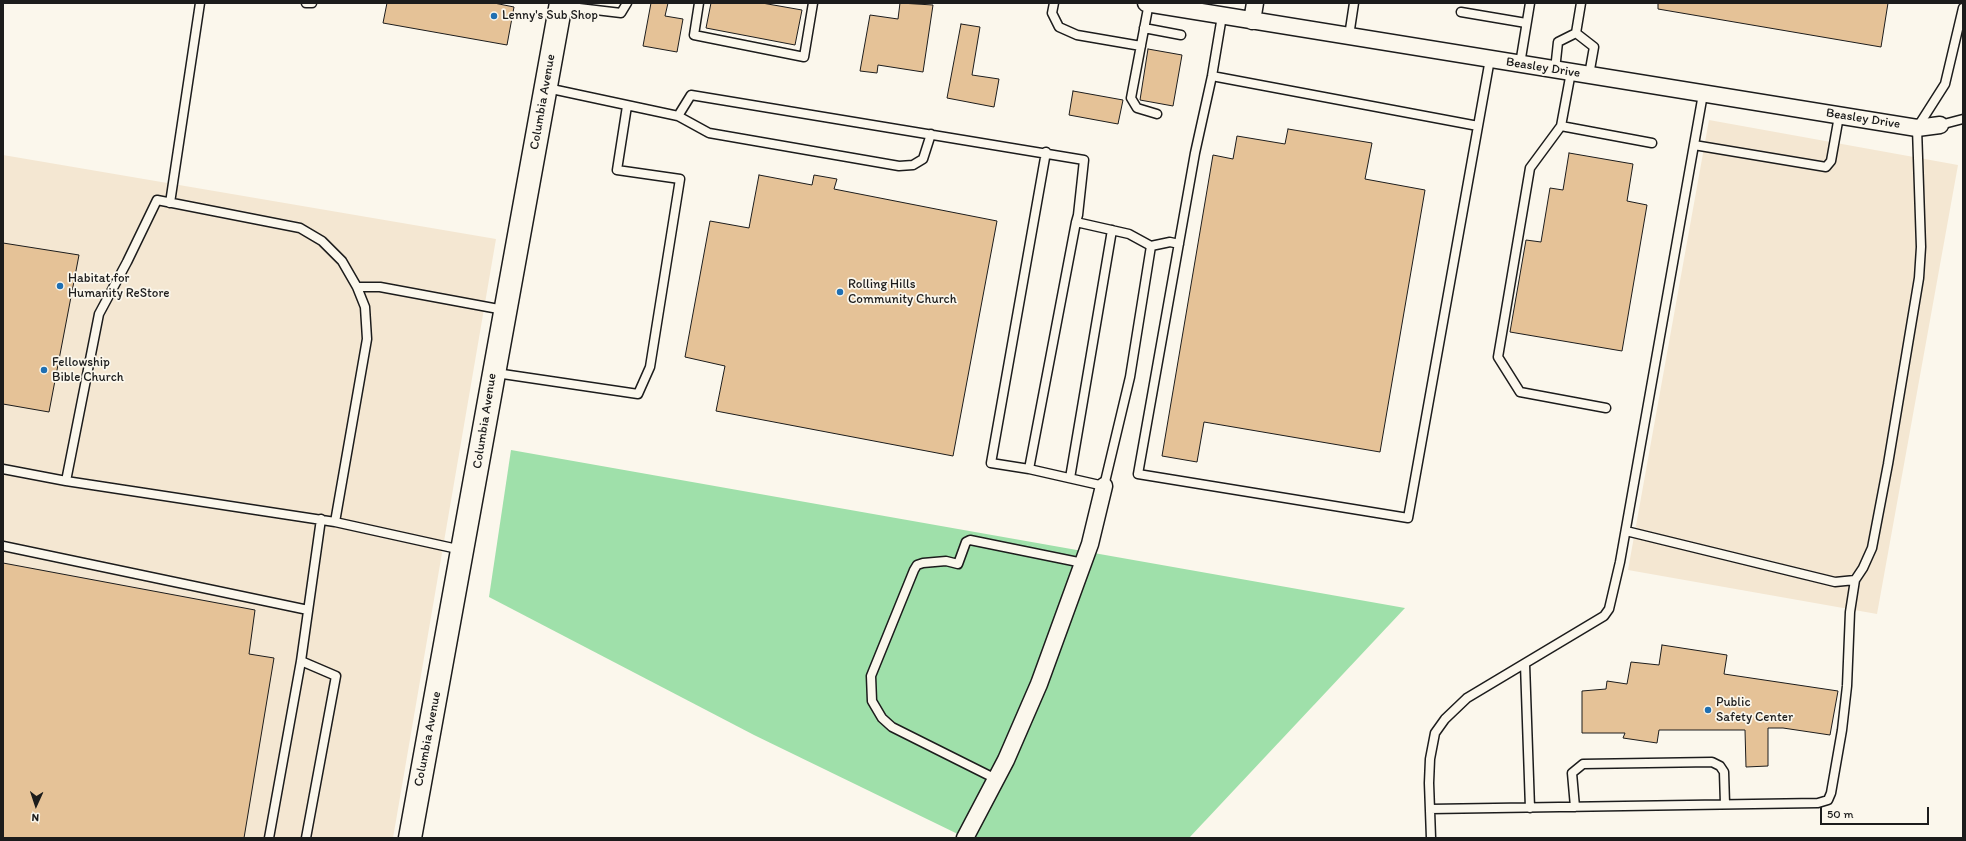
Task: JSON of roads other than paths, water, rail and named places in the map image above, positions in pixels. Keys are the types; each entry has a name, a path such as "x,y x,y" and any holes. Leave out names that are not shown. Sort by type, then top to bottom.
{"main road":[{"name":"Columbia Avenue","path":"410,838 463,551 504,310 546,88 560,4"}],"street":[{"name":"Beasley Drive","path":"1147,3 1219,11 1252,21 1839,116 1917,128 1940,125"},
{"path":"1252,21 1255,3"},
{"path":"965,838 996,779 1039,684 1090,544 1104,486"}],"lane":[{"path":"170,203 200,3"},
{"path":"306,3 312,3"},
{"path":"560,4 621,13 627,3"},
{"path":"699,3 694,35 804,57 813,3"},
{"path":"1054,3 1052,13 1059,27 1077,35 1141,46"},
{"path":"1147,3 1141,46 1131,98 1137,108 1157,114"},
{"path":"1349,36 1354,3"},
{"path":"1520,64 1530,3"},
{"path":"1576,33 1581,3"},
{"path":"1430,810 1818,803 1828,800 1831,793 1842,730 1847,686 1850,612 1855,580 1863,568 1872,548 1888,464 1918,278 1921,247 1917,174 1917,128 1946,84 1963,8"},
{"path":"1219,11 1212,76 1195,153 1138,474 1408,518 1490,59"},
{"path":"1461,12 1526,23"},
{"path":"1144,28 1181,35"},
{"path":"1555,70 1558,42 1576,33"},
{"path":"1576,33 1594,47 1588,75"},
{"path":"1571,72 1561,126 1530,168 1498,357 1520,392 1606,408"},
{"path":"1212,76 1478,126"},
{"path":"546,88 678,116 709,133 899,166 913,165 923,159 931,134"},
{"path":"1431,838 1430,759 1435,733 1438,728 1445,719 1467,698 1604,616 1609,609 1626,532 1703,94"},
{"path":"678,116 691,95 1046,152 1084,160 1076,222 1029,469"},
{"path":"493,373 638,394 650,367 680,179 617,170 628,106"},
{"path":"1694,145 1826,167 1831,161 1839,116"},
{"path":"1940,125 1963,119"},
{"path":"1561,126 1652,143"},
{"path":"1046,152 991,463 1029,469 1104,486 1130,377 1152,246"},
{"path":"66,481 99,314 127,262 157,200 300,228 322,241 342,261 357,287 365,307 367,339 335,522"},
{"path":"1076,222 1129,234 1152,246 1170,242 1179,244"},
{"path":"1070,478 1112,230"},
{"path":"357,287 380,287 504,310"},
{"path":"3,470 66,481 321,519 463,551"},
{"path":"269,838 301,661 321,519"},
{"path":"1626,532 1835,582 1855,580"},
{"path":"996,779 892,726 882,718 872,700 871,676 917,565 923,562 946,561 958,564 966,542 970,540 1083,563"},
{"path":"3,546 308,610"},
{"path":"301,661 336,676 306,838"},
{"path":"1525,664 1530,808"},
{"path":"1575,807 1572,773 1583,764 1712,762 1720,766 1724,772 1725,804"}],"place":[{"name":"Lenny's Sub Shop","path":"494,16"},
{"name":"Habitat for Humanity ReStore","path":"60,286"},
{"name":"Rolling Hills Community Church","path":"840,292"},
{"name":"Fellowship Bible Church","path":"44,370"},
{"name":"Public Safety Center","path":"1708,710"}]}
